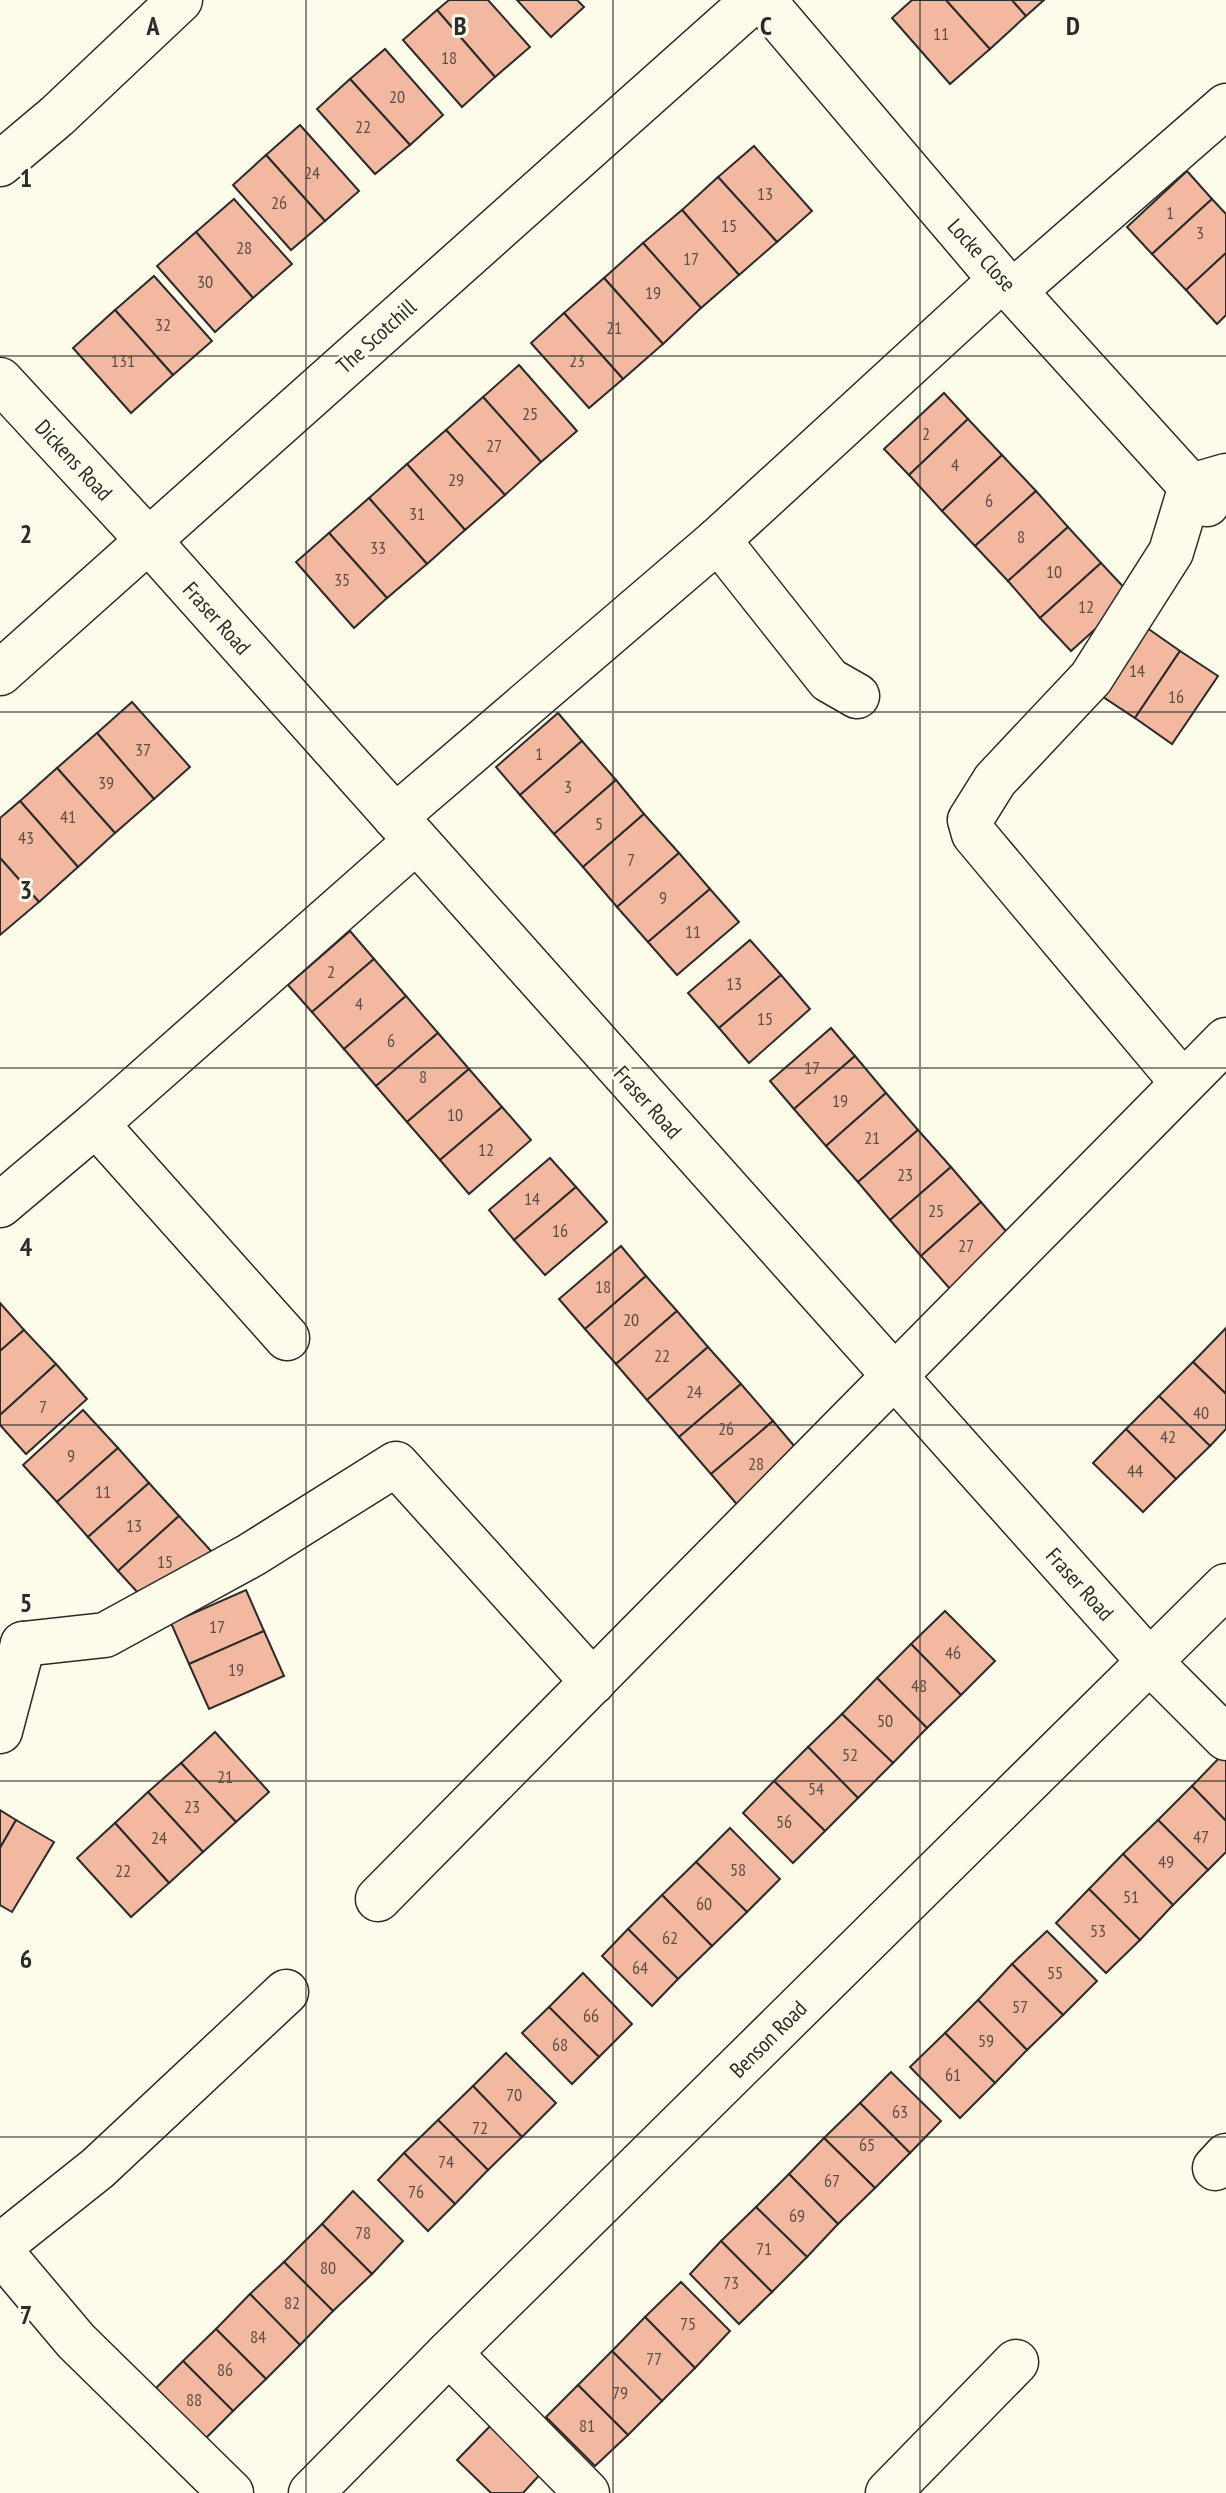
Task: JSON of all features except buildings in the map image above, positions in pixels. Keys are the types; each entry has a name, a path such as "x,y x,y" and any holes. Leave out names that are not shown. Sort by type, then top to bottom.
{"street":[{"path":"0,164 57,116 180,0"},
{"name":"The Scotchill","path":"0,673 754,0"},
{"name":"Locke Close","path":"763,0 1008,285 1208,489"},
{"path":"0,1205 96,1124 405,830 718,540 1008,285 1226,106"},
{"name":"Dickens Road","path":"0,380 148,540"},
{"path":"1183,1083 974,834 970,820 995,780 1091,678 1208,489"},
{"name":"Fraser Road","path":"148,540 1150,1662 1226,1738"},
{"path":"718,540 829,680 857,696"},
{"path":"378,1899 1226,1040"},
{"path":"96,1124 287,1338"},
{"path":"0,1731 11,1631 105,1635 251,1555 396,1464 593,1682"},
{"name":"Benson Road","path":"311,2493 1226,1586"},
{"path":"231,2493 76,2341 0,2249 98,2168 286,1992"},
{"path":"449,2353 587,2493"},
{"path":"888,2493 1016,2362"}]}
